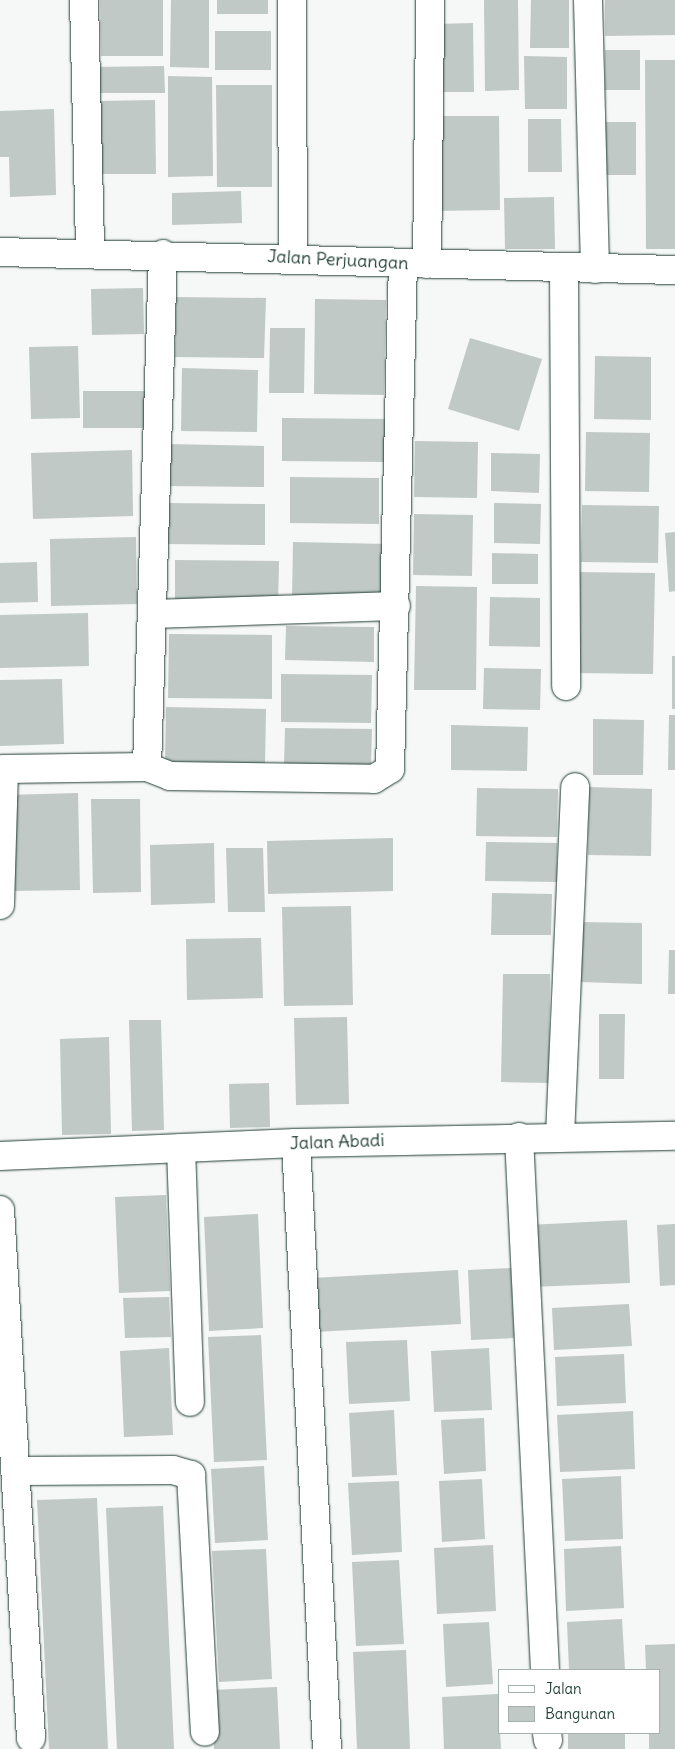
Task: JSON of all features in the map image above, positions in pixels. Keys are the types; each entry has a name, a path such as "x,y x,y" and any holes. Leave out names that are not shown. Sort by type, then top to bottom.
{"street":[{"path":"84,0 90,251"},
{"path":"292,0 293,257"},
{"path":"0,905 4,769 147,767 170,776 384,777 393,757 396,606 430,0"},
{"path":"588,0 595,269"},
{"name":"Jalan Perjuangan","path":"0,252 90,251 293,257 564,269 675,270"},
{"path":"147,767 162,254"},
{"path":"564,269 566,686"},
{"path":"152,614 396,606"},
{"path":"560,1136 575,787"},
{"name":"Jalan Abadi","path":"0,1156 296,1143 560,1136 675,1136"},
{"path":"519,1138 545,1669"},
{"path":"296,1143 327,1749"},
{"path":"181,1148 190,1402"},
{"path":"0,1210 18,1471 30,1738"},
{"path":"18,1471 173,1470 192,1474 205,1732"}],"building":[{"path":"100,0 163,0 163,56 101,56"},
{"path":"171,0 209,0 209,68 170,67"},
{"path":"217,0 268,0 268,14 217,14"},
{"path":"484,0 518,0 519,90 485,91"},
{"path":"531,0 569,0 569,48 530,48"},
{"path":"605,0 675,0 675,35 605,36"},
{"path":"473,23 474,92 437,92 436,24"},
{"path":"215,31 271,31 271,70 215,70"},
{"path":"605,50 640,50 640,90 605,90"},
{"path":"524,56 567,57 567,109 525,109"},
{"path":"645,60 675,60 675,249 646,249"},
{"path":"164,66 165,93 92,93 92,67"},
{"path":"168,76 212,77 213,176 168,177"},
{"path":"216,85 272,85 272,187 217,187"},
{"path":"155,100 156,174 98,174 97,101"},
{"path":"54,109 56,195 10,197 9,157 0,157 0,111"},
{"path":"431,116 499,116 500,210 432,211"},
{"path":"528,119 561,119 562,172 528,172"},
{"path":"601,122 636,122 636,175 602,175"},
{"path":"241,191 242,223 172,225 172,193"},
{"path":"554,197 555,249 505,249 504,198"},
{"path":"143,288 144,334 92,335 91,289"},
{"path":"176,297 266,298 264,358 175,357"},
{"path":"315,299 386,300 384,395 314,394"},
{"path":"270,328 305,328 304,393 269,393"},
{"path":"470,338 542,359 519,431 448,409"},
{"path":"78,346 80,418 31,419 29,347"},
{"path":"595,356 651,357 651,420 594,419"},
{"path":"182,368 258,370 257,432 181,431"},
{"path":"83,391 150,391 150,428 83,428"},
{"path":"282,418 388,419 387,462 282,461"},
{"path":"586,432 650,433 649,492 585,491"},
{"path":"415,441 478,442 477,498 414,497"},
{"path":"167,444 264,446 264,487 167,486"},
{"path":"132,450 133,516 33,519 31,453"},
{"path":"491,453 540,454 539,493 491,491"},
{"path":"290,477 379,478 379,524 290,523"},
{"path":"167,503 265,504 265,545 167,544"},
{"path":"494,503 541,504 540,544 494,543"},
{"path":"582,505 659,506 658,563 581,562"},
{"path":"414,514 473,515 472,576 413,575"},
{"path":"675,532 675,591 669,592 665,533"},
{"path":"136,537 137,604 51,606 50,539"},
{"path":"293,542 388,544 387,600 292,599"},
{"path":"492,553 538,554 538,584 492,584"},
{"path":"175,560 279,561 278,606 175,605"},
{"path":"37,562 38,602 0,603 0,563"},
{"path":"577,572 655,573 653,674 575,673"},
{"path":"416,586 477,587 476,690 414,690"},
{"path":"490,597 540,598 540,647 489,646"},
{"path":"88,613 89,666 0,668 0,615"},
{"path":"286,626 374,627 374,662 285,660"},
{"path":"169,634 272,635 272,699 168,698"},
{"path":"672,656 675,656 675,709 672,709"},
{"path":"484,668 541,669 540,710 483,709"},
{"path":"281,674 372,675 371,723 281,722"},
{"path":"62,679 64,744 0,746 0,680"},
{"path":"166,707 266,709 265,766 165,764"},
{"path":"669,715 675,715 675,770 668,770"},
{"path":"593,719 644,720 643,775 593,775"},
{"path":"451,725 528,727 527,771 451,770"},
{"path":"285,728 372,729 371,768 284,766"},
{"path":"589,787 652,789 651,856 588,855"},
{"path":"477,788 558,789 557,837 476,836"},
{"path":"78,793 80,890 10,891 7,795"},
{"path":"91,799 140,799 141,892 93,893"},
{"path":"393,838 393,891 268,894 267,841"},
{"path":"486,842 557,843 557,882 485,881"},
{"path":"214,843 215,903 151,905 150,845"},
{"path":"226,848 263,848 265,912 228,912"},
{"path":"492,893 552,894 551,935 491,935"},
{"path":"351,906 353,1005 284,1006 282,907"},
{"path":"580,922 642,923 642,984 579,982"},
{"path":"261,938 263,998 187,1000 186,939"},
{"path":"669,950 675,950 675,994 668,994"},
{"path":"503,974 550,974 549,1083 501,1082"},
{"path":"599,1014 625,1014 624,1079 599,1079"},
{"path":"347,1017 349,1104 296,1105 294,1018"},
{"path":"129,1020 161,1020 164,1130 132,1131"},
{"path":"109,1037 111,1134 62,1135 60,1039"},
{"path":"269,1083 270,1127 230,1128 229,1084"},
{"path":"166,1195 170,1291 119,1293 115,1197"},
{"path":"258,1214 263,1328 209,1331 204,1217"},
{"path":"627,1220 630,1283 531,1287 528,1225"},
{"path":"675,1224 675,1285 660,1286 657,1225"},
{"path":"511,1268 514,1338 471,1340 468,1270"},
{"path":"458,1270 461,1324 315,1332 312,1278"},
{"path":"169,1297 171,1337 125,1338 123,1298"},
{"path":"629,1304 632,1346 554,1350 552,1308"},
{"path":"261,1335 267,1460 214,1462 208,1337"},
{"path":"407,1340 410,1401 349,1404 346,1342"},
{"path":"169,1348 173,1435 124,1437 120,1351"},
{"path":"489,1348 492,1410 434,1412 431,1351"},
{"path":"624,1354 626,1403 557,1406 555,1357"},
{"path":"394,1410 397,1475 352,1477 349,1413"},
{"path":"633,1411 635,1469 560,1472 557,1415"},
{"path":"484,1418 486,1471 444,1474 441,1420"},
{"path":"264,1466 268,1540 215,1543 211,1469"},
{"path":"621,1476 623,1539 565,1541 562,1479"},
{"path":"482,1479 485,1539 442,1542 439,1481"},
{"path":"399,1481 402,1552 352,1555 348,1483"},
{"path":"97,1498 108,1749 49,1749 37,1500"},
{"path":"163,1506 174,1749 117,1749 106,1508"},
{"path":"493,1545 496,1611 437,1614 434,1548"},
{"path":"621,1546 624,1608 566,1611 564,1549"},
{"path":"266,1549 272,1679 219,1682 212,1551"},
{"path":"399,1560 404,1644 356,1646 352,1562"},
{"path":"622,1619 625,1669 569,1669 567,1622"},
{"path":"489,1622 493,1684 446,1687 443,1624"},
{"path":"675,1644 675,1749 649,1749 649,1734 660,1734 660,1669 646,1669 645,1645"},
{"path":"406,1650 410,1749 357,1749 353,1652"},
{"path":"277,1687 280,1749 214,1749 211,1690"},
{"path":"498,1694 498,1734 500,1734 501,1749 444,1749 442,1697"},
{"path":"568,1734 625,1734 625,1749 568,1749"}]}
